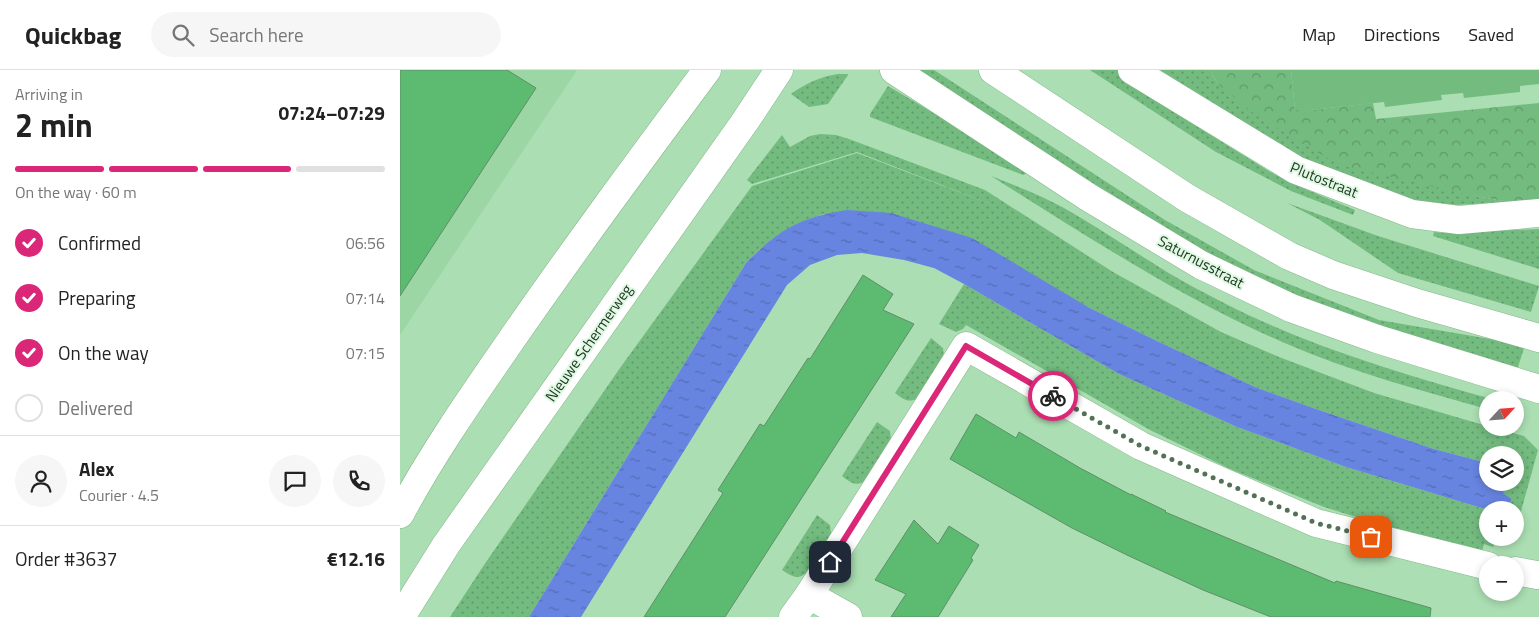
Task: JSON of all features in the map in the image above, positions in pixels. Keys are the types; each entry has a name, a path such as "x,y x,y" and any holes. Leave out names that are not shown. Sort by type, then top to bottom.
{"street":[{"path":"400,514 480,386 558,272 707,70"},
{"name":"Nieuwe Schermerweg","path":"401,617 446,545 746,120 779,70"},
{"name":"Saturnusstraat","path":"894,70 1088,197 1201,264 1291,308 1377,339 1539,388"},
{"path":"993,70 1186,198 1289,256 1332,275 1417,303 1539,338"},
{"name":"Plutostraat","path":"1132,70 1296,170 1412,214 1459,220 1539,213"},
{"path":"793,617 809,595 966,346 1141,446 1316,523 1479,564"},
{"path":"809,595 848,617"}],"shaded area":[{"path":"400,70 577,70 400,335"}],"green space":[{"path":"914,70 934,70 1165,220 1254,270 1379,320 1525,345 1517,370 1309,305 1167,234"},
{"path":"1090,70 1118,70 1148,96 1272,173 1355,210 1353,215 1291,191 1216,152"},
{"path":"1160,70 1210,70 1218,84 1475,196 1510,202 1455,205 1413,201 1377,189 1298,156"},
{"path":"1210,70 1291,70 1295,110 1373,103 1376,119 1539,103 1539,202 1510,202 1475,196 1339,165 1257,116 1218,84"},
{"path":"1291,70 1539,70 1539,84 1520,86 1520,92 1464,98 1463,93 1441,95 1442,100 1385,107 1384,102 1295,110"},
{"path":"838,74 848,75 828,104 809,107 791,94 813,81"},
{"path":"888,86 1027,168 1028,173 1023,175 870,117 870,114"},
{"path":"820,134 836,135 849,139 985,190 1113,272 1221,332 1279,357 1374,393 1479,424 1479,436 1524,436 1538,450 1524,501 1511,501 1512,499 1503,491 1524,491 1524,446 1479,446 1479,461 1434,449 1255,387 1088,307 824,214 782,233 764,246 746,263 529,617 450,617 620,368 752,186 857,153 1001,208 857,152 752,184 747,180 782,135 790,147 810,136"},
{"path":"991,176 1055,203 1174,276 1257,319 1357,358 1479,395 1479,407 1361,372 1287,344 1210,307 1099,244"},
{"path":"1287,203 1378,236 1539,286 1531,312 1398,273 1320,220"},
{"path":"1539,229 1539,269 1433,236 1434,232"},
{"path":"964,284 1119,374 1237,427 1346,467 1479,507 1479,546 1484,546 1481,556 1324,507 1230,469 1150,430 966,325 963,329 956,332 939,324"},
{"path":"931,338 943,348 944,357 917,399 905,400 895,393"},
{"path":"877,422 890,431 891,440 865,480 856,484 842,476"},
{"path":"817,515 830,525 831,534 806,573 800,577 791,575 782,570"}],"water":[{"path":"847,210 891,213 972,238 1088,307 1255,387 1434,449 1479,461 1479,491 1503,491 1512,499 1511,501 1479,501 1479,507 1346,467 1237,427 1119,374 934,268 904,260 862,253 837,255 810,265 787,285 581,617 529,617 746,263 769,242 791,227 803,221"}],"building":[{"path":"400,70 507,70 536,88 400,296"},
{"path":"863,275 893,294 883,310 914,324 725,617 644,617 723,493 718,490 760,424 764,426 808,358 810,359"},
{"path":"976,414 1016,438 1019,432 1080,468 1165,512 1335,583 1336,581 1431,608 1430,617 1271,617 1203,590 1072,528 950,459"},
{"path":"914,520 938,544 949,526 979,545 971,558 973,560 938,617 891,617 906,594 875,580"}],"way so far":[{"path":"1053,396 1141,446 1316,523 1371,537"}],"route":[{"path":"830,562 966,346 1053,396"}]}
